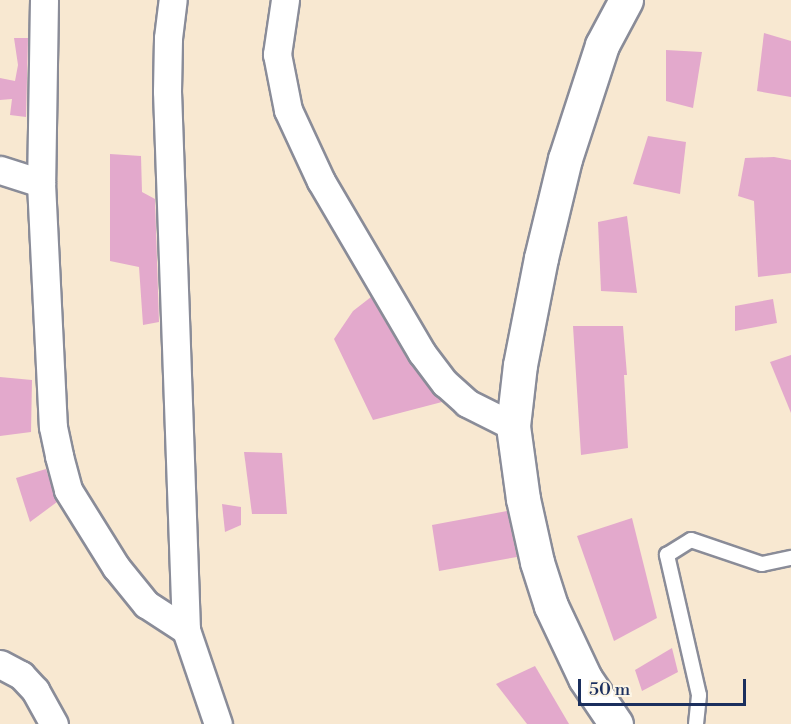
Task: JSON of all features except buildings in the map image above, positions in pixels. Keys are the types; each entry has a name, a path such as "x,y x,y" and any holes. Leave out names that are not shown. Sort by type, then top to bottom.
{"main road":[{"path":"616,724 585,678 551,606 537,562 522,489 513,426 520,365 541,258 565,159 602,45 626,0"}],"street":[{"path":"45,0 41,183 53,427 68,490 116,567 146,604 186,630"},
{"path":"173,0 168,38 167,91 186,630 218,724"},
{"path":"285,0 278,54 288,110 321,181 422,353 445,383 467,403 513,426"},
{"path":"0,170 41,183"},
{"path":"0,664 21,675 35,690 54,724"}],"lane":[{"path":"696,724 699,695 667,555 692,540 762,564 791,558"}]}
